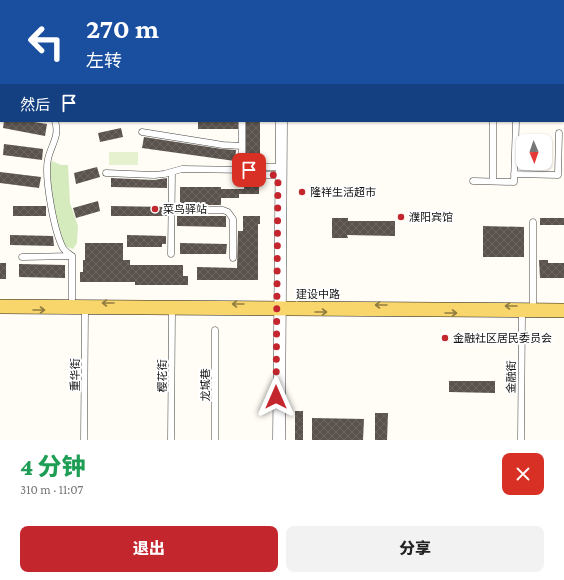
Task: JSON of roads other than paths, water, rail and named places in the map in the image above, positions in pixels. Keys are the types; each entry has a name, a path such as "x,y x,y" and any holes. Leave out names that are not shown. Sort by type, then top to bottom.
{"main road":[{"name":"建设中路","path":"0,303 72,303 564,314"},
{"name":"建设中路","path":"0,310 172,311 280,308 564,307"}],"street":[{"path":"54,122 57,133 48,160 47,176 54,225 64,250 72,256"},
{"path":"242,122 242,146 245,170"},
{"path":"279,122 278,175 282,440"},
{"path":"276,440 284,122"},
{"path":"493,181 494,122"},
{"path":"473,181 514,182 516,122"},
{"path":"142,132 223,145 242,146"},
{"path":"514,174 558,175 559,133"},
{"path":"106,173 154,175 182,169 245,170 257,167 279,167"},
{"path":"245,170 262,175 278,175"},
{"path":"171,254 172,172"},
{"path":"172,210 223,210 228,212 233,219 233,258"},
{"path":"533,222 533,307"},
{"path":"22,256 72,256"},
{"path":"72,256 72,303"},
{"name":"重华街","path":"84,440 85,311"},
{"name":"樱花街","path":"172,311 172,440"},
{"name":"金融街","path":"520,440 522,314"},
{"name":"龙城巷","path":"214,440 216,330"}],"place":[{"name":"隆祥生活超市","path":"302,192"},
{"name":"菜鸟驿站","path":"155,209"},
{"name":"濮阳宾馆","path":"401,217"},
{"name":"金融社区居民委员会","path":"445,338"}]}
